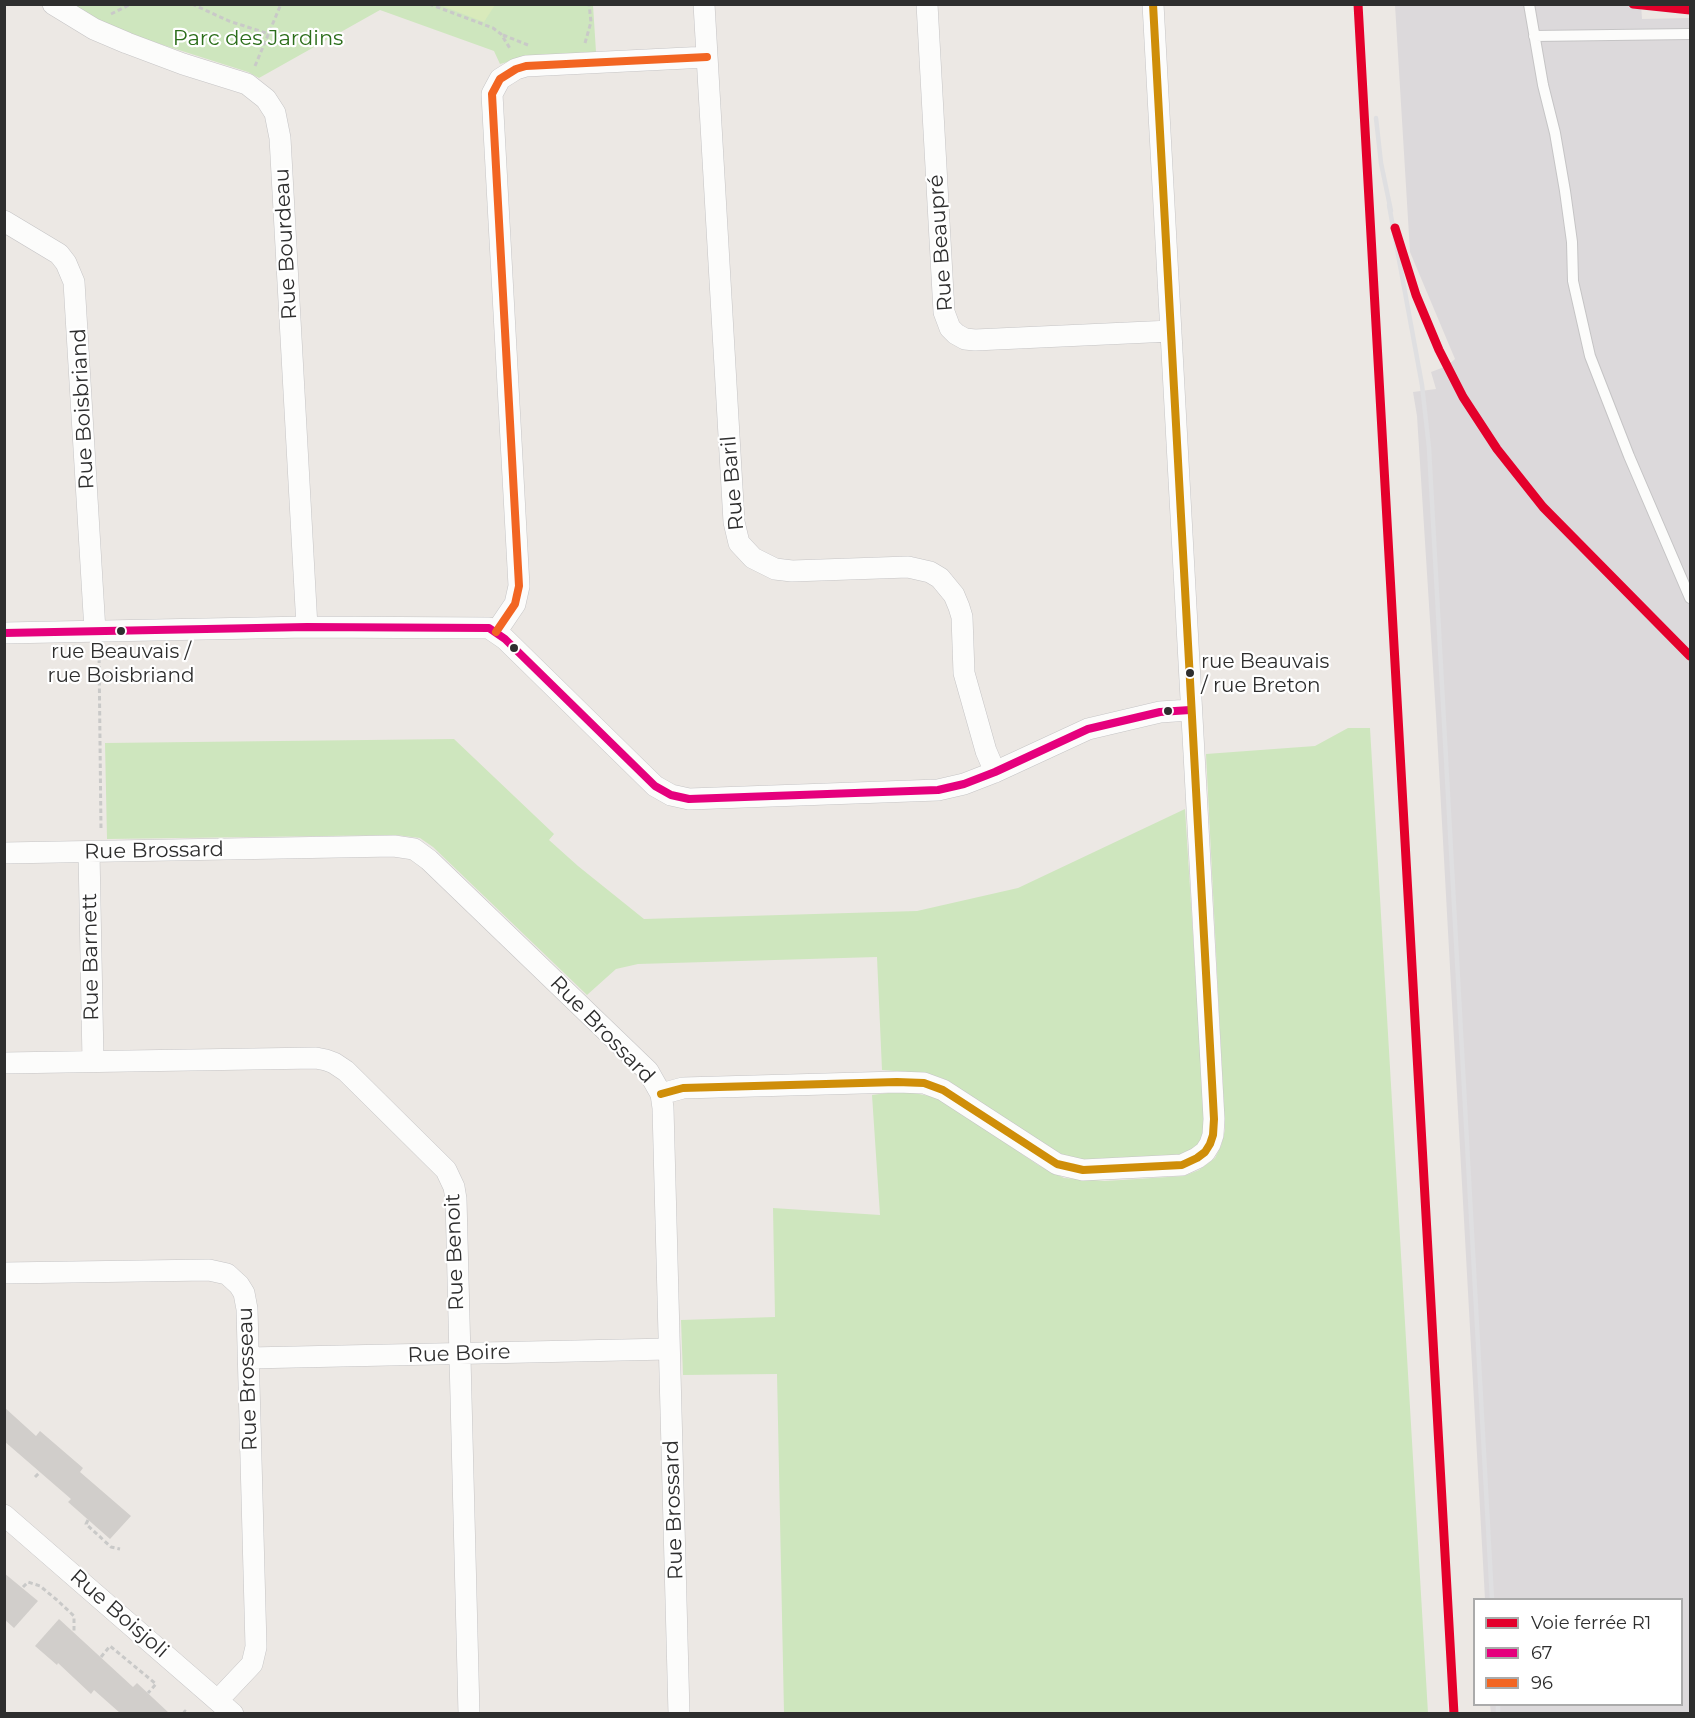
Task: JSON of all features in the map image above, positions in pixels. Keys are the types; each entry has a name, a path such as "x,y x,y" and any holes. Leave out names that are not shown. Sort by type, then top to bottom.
{"street":[{"name":"Rue Bourdeau","path":"53,4 94,28 127,43 247,84 266,99 275,113 280,138 307,627"},
{"name":"Rue Baril","path":"704,4 734,522 740,543 753,558 775,568 792,570 908,567 930,572 940,578 954,595 962,617 964,672 986,751 995,772"},
{"name":"Rue Beaupré","path":"927,4 944,312 950,328 965,339 975,340 1171,331"},
{"path":"661,1094 683,1088 917,1082 943,1090 1047,1158 1065,1167 1095,1170 1174,1167 1190,1162 1205,1152 1213,1134 1214,1119 1153,4"},
{"path":"496,632 515,604 519,586 492,94 500,79 516,69 540,65 707,57"},
{"name":"Rue Boisbriand","path":"4,221 58,254 66,263 74,282 97,638"},
{"path":"4,633 97,638 307,627 482,627 496,632 655,786 671,795 689,799 939,790 964,784 995,772 1088,729 1160,712 1190,710"},
{"name":"Rue Brossard","path":"4,853 95,845 394,846 414,849 429,860 648,1071 661,1094 664,1121 679,1713"},
{"name":"Rue Barnett","path":"93,1061 95,845"},
{"name":"Rue Benoit","path":"4,1062 316,1058 334,1062 446,1170 454,1186 469,1713"},
{"name":"Rue Brosseau","path":"4,1273 209,1270 219,1271 234,1280 244,1293 249,1358 256,1647 252,1664 226,1707"},
{"name":"Rue Boire","path":"249,1358 669,1349"},
{"name":"Rue Boisjoli","path":"4,1515 226,1707"}],"lane":[{"path":"1529,4 1565,191 1572,243 1573,281 1590,356 1629,456 1689,590"},
{"path":"1534,36 1690,33"}],"path":[{"path":"103,17 131,4"},
{"path":"192,4 229,21 269,34"},
{"path":"251,74 282,4"},
{"path":"429,4 493,28 506,40 512,52"},
{"path":"585,63 585,43 591,22 589,4"},
{"path":"95,845 97,638"},
{"path":"35,1477 40,1472"},
{"path":"88,1520 86,1524 111,1547 120,1549"},
{"path":"23,1587 28,1582 40,1586 75,1616 74,1632"},
{"path":"101,1658 110,1646 156,1684 148,1693"},
{"path":"183,1713 185,1711 188,1713"}],"shaded area":[{"path":"1641,4 1642,19 1690,18 1690,1713 1491,1713 1490,1706 1683,1706 1683,1598 1485,1598 1436,715 1417,416 1413,392 1436,389 1431,372 1447,366 1455,359 1410,252 1395,5"}],"green space":[{"name":"Parc des Jardins","path":"71,5 593,5 596,52 528,56 500,64 494,51 380,10 259,78 248,72 138,37"},
{"path":"440,5 495,5 484,22"},
{"path":"1348,728 1370,728 1428,1713 784,1713 777,1374 683,1375 681,1320 775,1317 773,1208 880,1215 872,1095 904,1091 934,1097 948,1104 1038,1165 1064,1178 1105,1181 1184,1176 1199,1170 1215,1158 1225,1130 1206,754 1315,746"},
{"path":"454,739 554,834 549,840 644,919 917,911 1018,888 1185,809 1205,1125 1202,1140 1192,1150 1180,1156 1076,1160 1059,1153 942,1078 920,1073 882,1070 877,957 638,964 616,969 587,995 433,847 420,838 396,835 107,839 105,743"}],"building":[{"path":"4,1407 36,1436 40,1431 83,1468 80,1472 131,1516 110,1539 68,1502 71,1499 4,1441"},
{"path":"4,1573 38,1601 14,1628 4,1619"},
{"path":"59,1619 133,1687 137,1683 169,1713 120,1713 94,1690 91,1694 58,1663 57,1665 35,1646"}],"railway":[{"path":"1633,4 1690,10"},
{"path":"1376,118 1381,163 1391,211"},
{"path":"1389,205 1422,385 1429,448 1492,1598"},
{"path":"1408,269 1425,319 1439,350 1463,397 1497,449 1543,507 1690,656"},
{"path":"1498,1706 1498,1714"}],"rail line":[{"name":"R1","path":"1358,4 1454,1714"},
{"name":"R1","path":"1633,4 1690,10"},
{"name":"R1","path":"1395,228 1416,295 1439,350 1463,397 1497,449 1543,507 1690,656"}],"transit line":[{"path":"661,1094 683,1088 924,1083 943,1090 1057,1164 1083,1170 1182,1165 1197,1158 1210,1144 1214,1119 1153,4"},
{"name":"96","path":"496,632 515,604 519,586 492,94 500,79 526,66 707,57"},
{"name":"67","path":"4,633 307,627 489,628 505,639 655,786 671,795 689,799 938,790 964,784 995,772 1088,729 1160,712 1190,710"}],"place":[{"name":"rue Beauvais / rue Boisbriand","path":"121,631"},
{"name":"rue Beauvais / rue Breton","path":"1190,673"}]}
